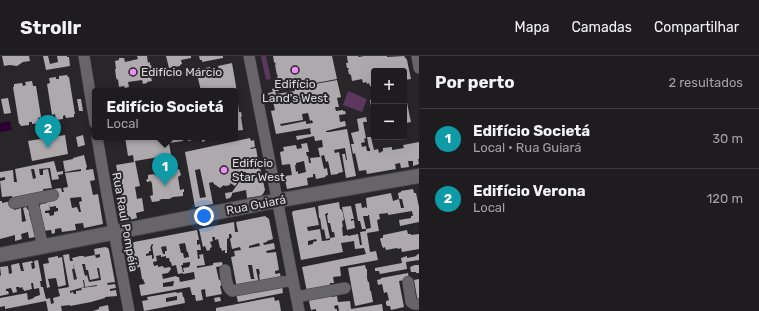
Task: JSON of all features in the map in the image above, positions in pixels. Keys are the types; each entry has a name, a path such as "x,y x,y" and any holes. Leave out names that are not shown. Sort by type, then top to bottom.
{"street":[{"path":"84,56 92,104"},
{"path":"249,56 298,311"},
{"path":"417,56 419,68"},
{"name":"Rua Raul Pompéia","path":"98,140 129,311"},
{"name":"Rua Guiará","path":"0,255 277,201 419,176"},
{"path":"14,203 53,194"},
{"path":"32,199 42,247"},
{"path":"225,270 228,287 232,291 293,280"},
{"path":"408,282 411,302 414,304 419,304"},
{"path":"296,297 345,288"}],"shaded area":[{"path":"261,56 266,56 271,79 266,80"},
{"path":"348,91 367,99 362,112 343,105"},
{"path":"10,121 12,130 0,132 0,123"}],"building":[{"path":"2,56 29,56 30,61 23,62 17,66 4,66"},
{"path":"43,56 48,56 50,64 58,62 57,56 67,56 69,57 70,66 46,70"},
{"name":"Edifício Márcio","path":"137,56 147,56 148,63 150,62 152,70 150,73 152,81 143,84 142,80 128,82 129,87 119,87 118,79 117,80 116,77 115,61 119,60 119,58 124,58 125,62 138,59"},
{"path":"166,56 191,56 191,58 181,60 182,64 180,66 169,68"},
{"path":"199,56 223,56 223,58 202,62"},
{"path":"273,56 332,56 337,79 279,90 278,75"},
{"path":"347,56 404,56 407,60 411,79 407,80 407,68 371,68 370,86 369,83 363,83 362,79 352,81 348,70 349,68 347,68 346,63 348,63"},
{"path":"232,63 236,88 200,88 196,70 210,67 211,73 220,72 218,66"},
{"path":"67,75 69,77 75,114 74,117 66,118 65,115 63,116 63,119 56,120 55,114 52,115 47,84 50,83 49,78 56,77 56,79 59,79 59,76"},
{"path":"337,80 341,97 337,98 339,107 335,107 336,111 345,111 346,114 339,115 340,122 345,121 346,126 326,132 347,129 356,176 346,178 342,154 345,154 347,160 345,148 334,150 335,153 339,152 343,172 331,175 328,161 326,162 324,155 321,156 324,169 327,168 328,175 325,176 326,177 316,179 315,174 313,174 313,177 307,178 308,185 287,189 284,176 292,175 290,164 282,165 280,152 284,151 283,147 296,145 297,149 302,148 301,144 307,143 309,152 306,152 309,163 311,163 310,158 320,157 318,148 323,147 322,140 315,141 314,136 297,140 296,136 311,134 311,128 276,134 271,111 275,110 273,102 270,102 268,93 273,92 272,89 275,88 279,91 275,91 276,94 295,91 294,89 308,89 315,87 315,84","holes":["308,113 310,121 312,120 313,123 306,124 306,121 281,126 280,124 303,120 302,114","304,161 306,172 298,174 298,171 296,172 295,165 296,163"]},
{"path":"32,81 33,86 36,86 41,117 38,118 39,123 32,124 32,122 29,122 29,125 21,126 19,124 13,87 14,84 22,83 23,86 26,85 25,82"},
{"path":"8,98 11,113 4,114 1,99"},
{"path":"77,99 81,99 83,111 79,111"},
{"path":"238,103 239,112 241,112 242,116 243,130 238,131"},
{"path":"407,103 411,122 407,123"},
{"path":"366,117 367,122 363,122 366,138 364,139 365,142 361,143 362,147 366,146 367,151 370,151 370,148 367,137 371,137 374,150 378,149 379,153 383,151 383,148 392,147 392,150 404,148 403,145 419,142 419,164 413,166 413,161 408,161 409,167 401,168 400,163 395,164 396,169 367,174 366,170 359,171 355,153 353,154 351,144 354,144 351,133 359,131 357,119"},
{"path":"65,135 68,154 32,161 28,141"},
{"path":"83,135 85,145 78,147 76,137"},
{"path":"250,138 251,141 254,140 255,147 250,148 256,148 258,160 253,162 254,164 259,163 265,190 263,194 261,196 247,198 246,190 232,193 230,198 226,199 225,193 232,192 240,179 235,186 230,183 230,185 224,185 220,188 213,182 209,183 213,204 195,207 185,152","holes":["244,161 245,163 249,162 250,165 241,166 241,162","200,169 206,197 200,198 195,170","242,172 246,172 247,179 244,180"]},
{"path":"125,140 183,140 169,143 171,155 135,161 140,186 135,187 137,199 142,198 144,211 136,213 137,218 129,220 126,218 116,165 134,162 133,155 128,156"},
{"path":"84,155 87,167 86,170 93,169 95,180 90,181 93,195 98,194 103,224 84,228 83,223 75,224 76,230 62,232 61,228 55,229 55,233 52,234 51,230 43,231 38,208 41,204 47,203 46,198 56,196 54,189 61,188 62,192 64,192 63,188 68,187 65,173 81,171 81,169 65,172 63,161","holes":["81,197 82,201 79,202 81,212 79,212 77,207 72,208 70,198","49,203 50,207 56,206 56,208 58,208 58,211 54,212 54,215 50,216 49,213 45,213 45,211 50,210"]},
{"path":"54,161 57,172 63,171 63,174 58,175 59,179 52,180 50,168 39,169 40,175 43,175 43,170 48,169 52,188 43,189 44,194 12,201 12,196 2,197 0,181 5,180 5,177 0,178 0,172 13,170 14,182 17,182 15,169","holes":["31,169 34,169 36,178 33,179"]},
{"path":"179,169 181,175 178,177 180,190 184,189 183,196 152,202 150,196 153,195 152,184 151,181 147,182 146,180 148,179 148,175"},
{"path":"413,189 414,193 416,193 419,207 419,222 400,226 399,220 411,218 411,216 413,216 412,211 388,215 388,213 379,214 380,219 377,220 379,231 367,233 370,252 376,251 378,260 340,267 341,276 333,277 334,283 330,283 330,288 307,292 302,267 366,254 364,248 355,249 354,241 341,243 343,252 301,260 292,213 293,211 315,207 319,225 307,227 308,231 320,229 322,241 330,240 330,238 326,239 324,229 322,230 318,206 339,202 344,220 342,221 343,236 358,234 360,245 362,245 360,232 366,231 366,229 362,229 360,221 358,221 355,204 361,203 362,208 367,208 366,198 391,193 393,201 399,199 398,193 401,191","holes":["399,199 402,199 404,208 401,208","328,213 328,223 330,223 335,237 330,238 325,214","369,215 371,228 366,229 363,216","316,239 317,241 313,242 313,244 308,245 308,241"]},
{"path":"0,201 2,201 2,203 12,201 14,210 21,208 22,222 26,221 23,208 26,207 28,210 31,210 29,213 31,221 33,220 36,237 29,238 28,232 21,234 22,239 15,241 15,235 0,239"},
{"path":"351,206 354,219 351,219 351,221 354,220 355,228 347,230 342,207"},
{"path":"265,216 269,219 273,239 263,243 264,245 274,243 275,249 266,251 267,253 276,252 279,270 275,271 275,273 280,273 281,279 260,283 259,269 256,269 259,283 237,288 231,257 235,256 234,251 241,250 240,247 232,249 230,239 232,237 231,234 229,234 229,238 227,239 227,253 225,253 225,250 222,251 218,239 215,240 215,237 212,237 213,241 210,242 212,247 210,250 207,251 205,246 203,247 199,229 234,222 235,232 238,232 236,222","holes":["259,243 260,246 249,248 249,246","248,265 252,265 255,279 251,279"]},
{"path":"197,230 199,240 197,240 197,245 200,244 201,250 197,250 198,259 200,258 199,255 203,254 205,265 197,266 197,268 222,262 223,266 216,267 219,280 222,279 223,285 220,286 222,294 206,297 205,289 201,290 203,300 196,301 195,295 192,295 190,287 141,296 139,285 145,284 142,279 140,267 136,268 135,264 139,263 139,261 135,262 131,245 134,242","holes":["185,243 189,257 184,258 183,253 181,253 179,244","153,244 154,258 152,259 152,255 146,256 146,254 151,251","166,246 167,251 165,251 165,254 163,254 161,247","156,256 166,256 166,258 169,258 172,266 176,265 178,274 194,272 195,279 180,282 179,277 176,276 163,279 162,274 168,273 171,269 170,267 164,268 163,266 154,266 153,262 157,261","190,262 189,267 183,268 184,272 181,265 183,265 183,263","174,281 173,286 163,287 163,283"]},
{"path":"407,230 408,234 411,235 419,234 419,249 402,252 401,248 386,250 385,247 383,248 380,239 383,238 383,235"},
{"path":"105,247 108,248 115,282 107,283 108,285 115,284 116,288 110,289 110,291 116,290 117,296 105,297 91,302 70,306 61,306 62,311 48,311 46,301 5,309 5,306 0,307 0,298 27,293 28,300 40,295 39,288 34,289 33,283 31,283 32,289 24,291 22,287 16,287 17,292 13,293 11,288 6,289 9,294 0,296 0,267 8,266 9,274 12,273 11,265 19,263 21,271 24,271 22,263 32,261 32,269 35,268 34,261 38,260 42,281 40,281 41,287 43,287 46,299 50,298 51,304 54,303 53,298 60,296 58,289 69,287 63,255 69,254 70,261 73,261 72,258 80,256 84,257 95,255 94,249","holes":["100,254 100,257 96,258 95,255","73,263 77,279 74,280 72,269 74,269","82,264 85,264 90,280 99,278 97,268 99,268 101,280 89,282 87,275 85,276","83,280 85,287 97,285 81,288 82,290 76,291 76,294 73,292 70,293 70,291 84,287"]},
{"path":"419,254 419,260 406,262 407,269 380,274 379,271 375,271 375,268 402,263 401,258 407,256 407,258 417,256 416,255"},
{"path":"58,256 58,258 62,257 66,285 58,287 56,278 48,279 50,287 47,288 43,264 49,263 48,258"},
{"path":"365,265 373,302 355,306 348,268"},
{"path":"419,265 419,273 411,272 410,267"},
{"path":"408,273 409,279 399,281 404,307 391,310 390,306 387,306 386,304 386,301 389,300 387,292 384,293 382,284 378,285 377,280"},
{"path":"419,279 419,303 418,303 414,280"},
{"path":"282,285 283,293 238,302 236,294"},
{"path":"182,292 185,303 144,311 142,301 148,300 147,297","holes":["177,296 177,300 166,302 166,298"]},
{"path":"331,293 332,297 337,296 338,302 350,301 351,309 382,304 383,311 339,311 338,305 334,306 337,311 311,310 308,297"},
{"path":"220,297 221,301 215,302 214,298"},
{"path":"274,297 275,301 279,300 281,311 216,311 216,308"},
{"path":"108,305 109,311 93,311 99,309 99,307"}],"place":[{"name":"Edifício Land's West","path":"295,70"},
{"name":"Edifício Márcio","path":"133,72"},
{"name":"Edifício Verona","path":"48,148"},
{"name":"Edifício Star West","path":"224,170"},
{"name":"Edifício Societá","path":"165,186"}]}
